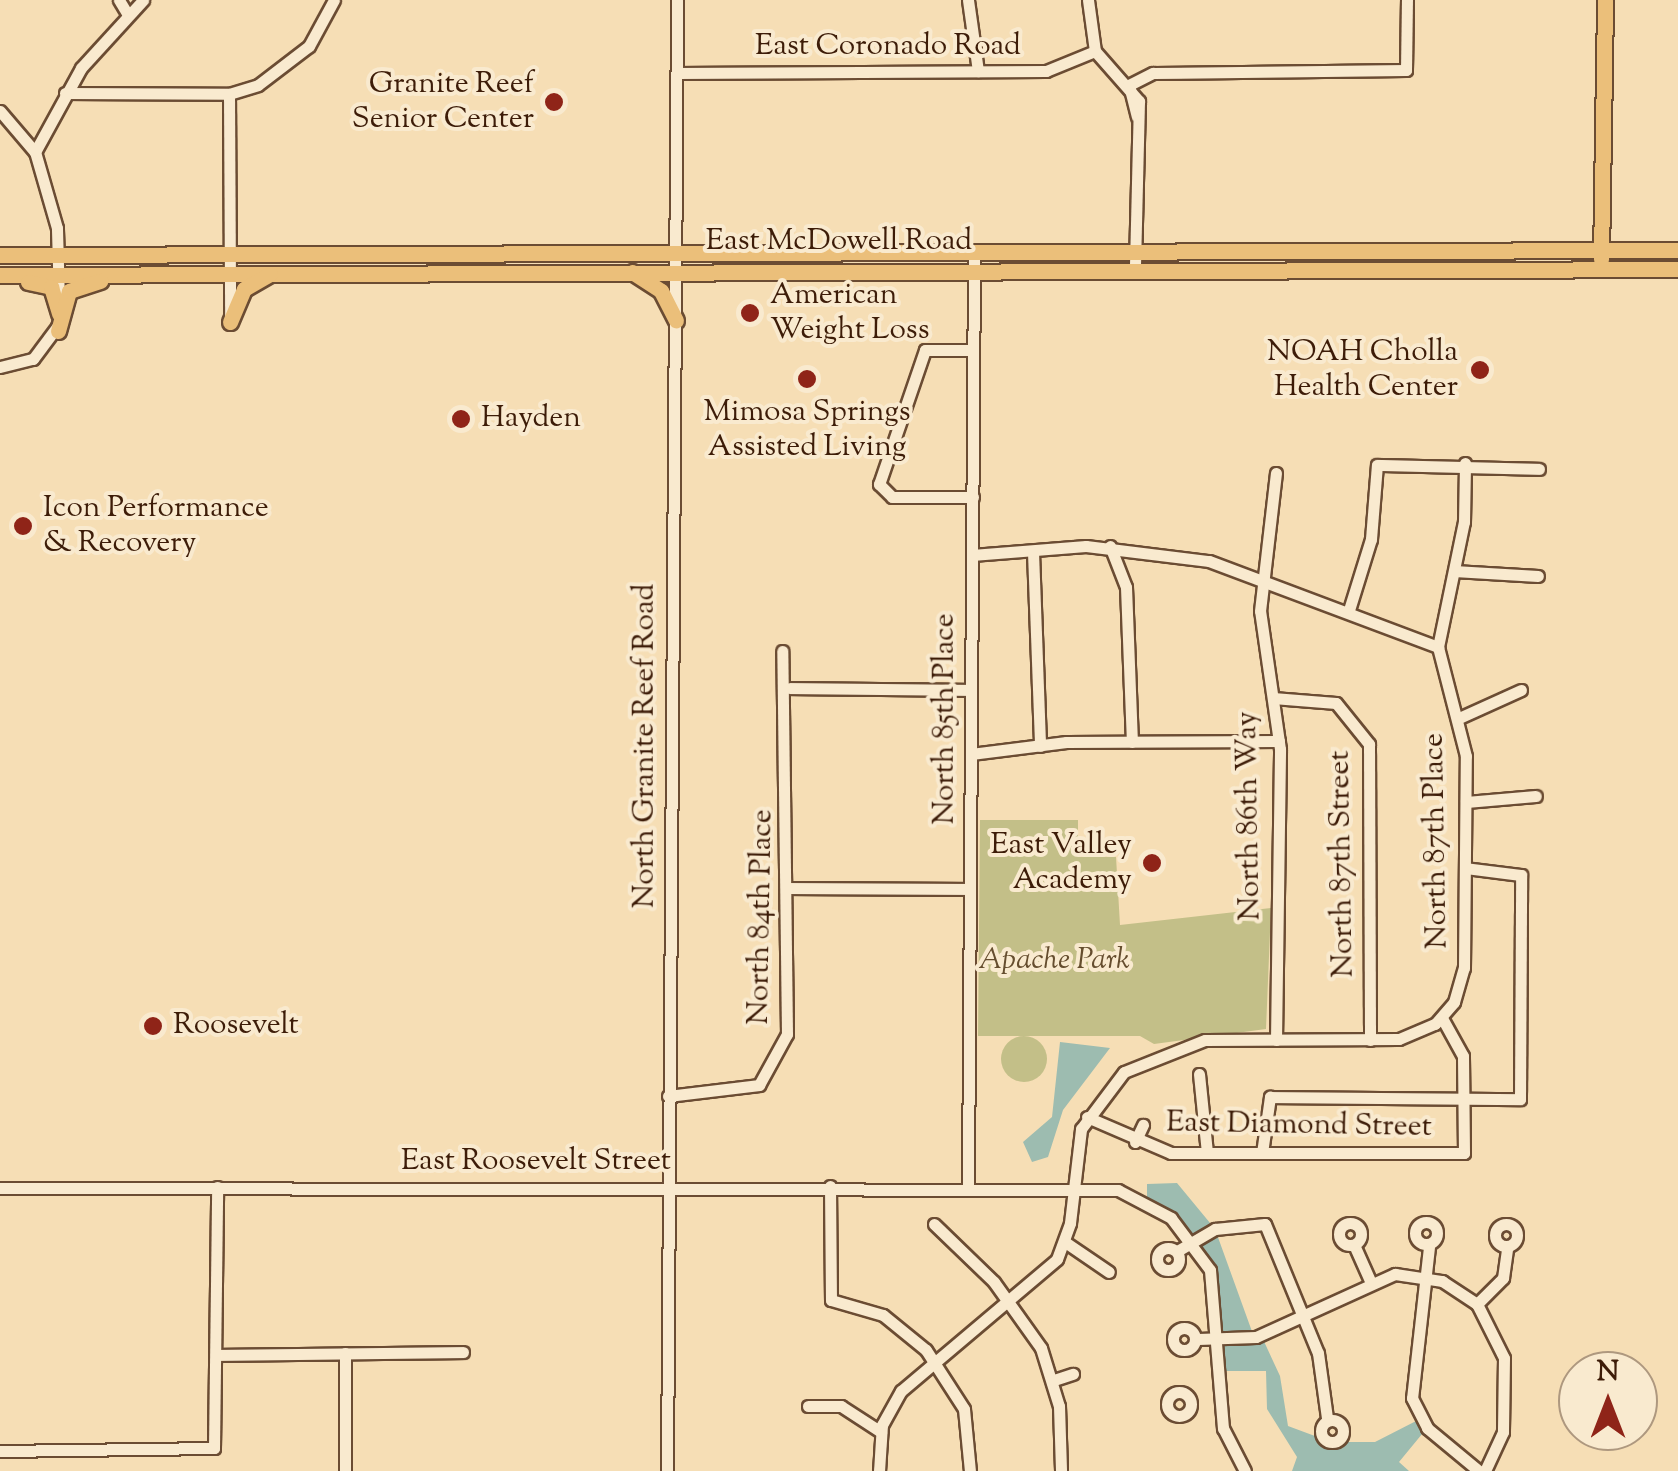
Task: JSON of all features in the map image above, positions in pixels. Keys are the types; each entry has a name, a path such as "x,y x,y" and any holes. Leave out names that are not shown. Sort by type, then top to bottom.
{"main road":[{"path":"1601,260 1606,0"},
{"name":"East McDowell Road","path":"1601,260 1678,250"},
{"name":"East McDowell Road","path":"0,254 462,254 677,262 1601,260 1678,269"},
{"path":"462,254 462,271"},
{"name":"East McDowell Road","path":"0,277 629,270 677,262"},
{"path":"629,270 656,285 676,320"},
{"path":"230,322 244,288 273,272"},
{"path":"59,323 74,286 163,273"},
{"path":"0,277 46,284 59,323"}],"street":[{"path":"120,0 128,15"},
{"path":"35,152 65,93 143,0"},
{"path":"65,93 229,94 299,57 334,0"},
{"name":"North Granite Reef Road","path":"667,1471 678,0"},
{"path":"968,0 978,71"},
{"path":"1088,0 1095,51 1128,85 1137,116 1135,261"},
{"path":"1128,85 1152,73 1406,70 1408,0"},
{"name":"East Coronado Road","path":"677,73 1046,71 1095,51"},
{"path":"229,94 230,322"},
{"path":"0,111 35,152 59,274 59,323 34,359 0,366"},
{"name":"North 85th Place","path":"968,1185 974,261"},
{"path":"972,350 925,350 883,495 973,497"},
{"path":"1349,610 1371,539 1377,465 1465,463 1539,470"},
{"name":"North 87th Place","path":"1442,1018 1464,968 1466,802 1459,718 1438,646 1454,570 1465,463"},
{"name":"North 86th Way","path":"1276,473 1260,621 1280,742 1276,1040"},
{"path":"972,556 1110,546 1265,578 1438,646"},
{"path":"1110,546 1126,587 1132,742"},
{"path":"1033,552 1040,746"},
{"path":"1454,570 1538,576"},
{"name":"North 84th Place","path":"668,1096 746,1092 780,1057 789,888 790,688 782,652"},
{"path":"790,688 971,690"},
{"path":"1459,718 1521,690"},
{"name":"North 87th Street","path":"1273,698 1336,703 1369,744 1370,1040"},
{"path":"970,754 1132,742 1280,742"},
{"path":"1466,802 1536,796"},
{"path":"1262,1153 1264,1100 1464,1096 1520,1099 1519,872 1465,868"},
{"path":"789,888 970,889"},
{"path":"879,1471 881,1432 896,1397 1011,1304 1065,1242 1071,1184 1087,1116 1114,1080 1156,1052 1205,1040 1370,1040 1413,1036 1442,1018 1462,1050 1464,1096"},
{"path":"1199,1074 1206,1152"},
{"name":"East Diamond Street","path":"1087,1116 1135,1142 1206,1152 1464,1152 1464,1096"},
{"name":"East Diamond Street","path":"1135,1142 1143,1125"},
{"name":"East Roosevelt Street","path":"0,1188 1071,1184 1133,1196 1194,1241"},
{"path":"830,1186 831,1300 893,1320 935,1362 964,1409 970,1471"},
{"path":"0,1451 214,1448 217,1187"},
{"path":"934,1224 1011,1304 1054,1380 1061,1471"},
{"path":"1180,1250 1231,1224 1265,1224 1322,1366 1327,1418"},
{"path":"1194,1241 1214,1281 1221,1340 1222,1405 1242,1470"},
{"path":"1065,1242 1109,1272"},
{"path":"1356,1247 1370,1281"},
{"path":"1198,1339 1256,1337 1370,1281 1425,1276 1477,1304 1506,1372 1503,1432 1482,1471 1427,1428 1412,1398 1425,1276 1429,1247"},
{"path":"1477,1304 1503,1278 1507,1248"},
{"path":"218,1355 463,1352"},
{"path":"345,1353 345,1471"},
{"path":"1054,1380 1073,1374"},
{"path":"1194,1405 1222,1405"},
{"path":"808,1406 841,1406 881,1432"}],"green space":[{"name":"Apache Park","path":"980,820 1078,820 1078,857 1116,857 1120,925 1271,908 1266,1029 1154,1044 1140,1036 978,1036"},
{"path":"1024,1036 1040,1043 1047,1059 1040,1075 1024,1082 1008,1075 1001,1059 1008,1043"}],"shaded area":[{"path":"1060,1042 1110,1048 1063,1110 1048,1157 1032,1162 1023,1142 1052,1117"},
{"path":"1177,1183 1215,1229 1254,1337 1261,1335 1280,1376 1288,1426 1331,1442 1375,1442 1420,1419 1427,1428 1399,1462 1409,1471 1292,1471 1297,1457 1267,1409 1266,1371 1222,1371 1217,1293 1194,1241 1147,1203 1147,1184"}],"place":[{"name":"Granite Reef Senior Center","path":"554,102"},
{"name":"American Weight Loss","path":"750,313"},
{"name":"NOAH Cholla Health Center","path":"1480,370"},
{"name":"Mimosa Springs Assisted Living","path":"807,379"},
{"name":"Hayden","path":"461,419"},
{"name":"Icon Performance & Recovery","path":"23,526"},
{"name":"East Valley Academy","path":"1152,863"},
{"name":"Roosevelt","path":"153,1026"}]}
